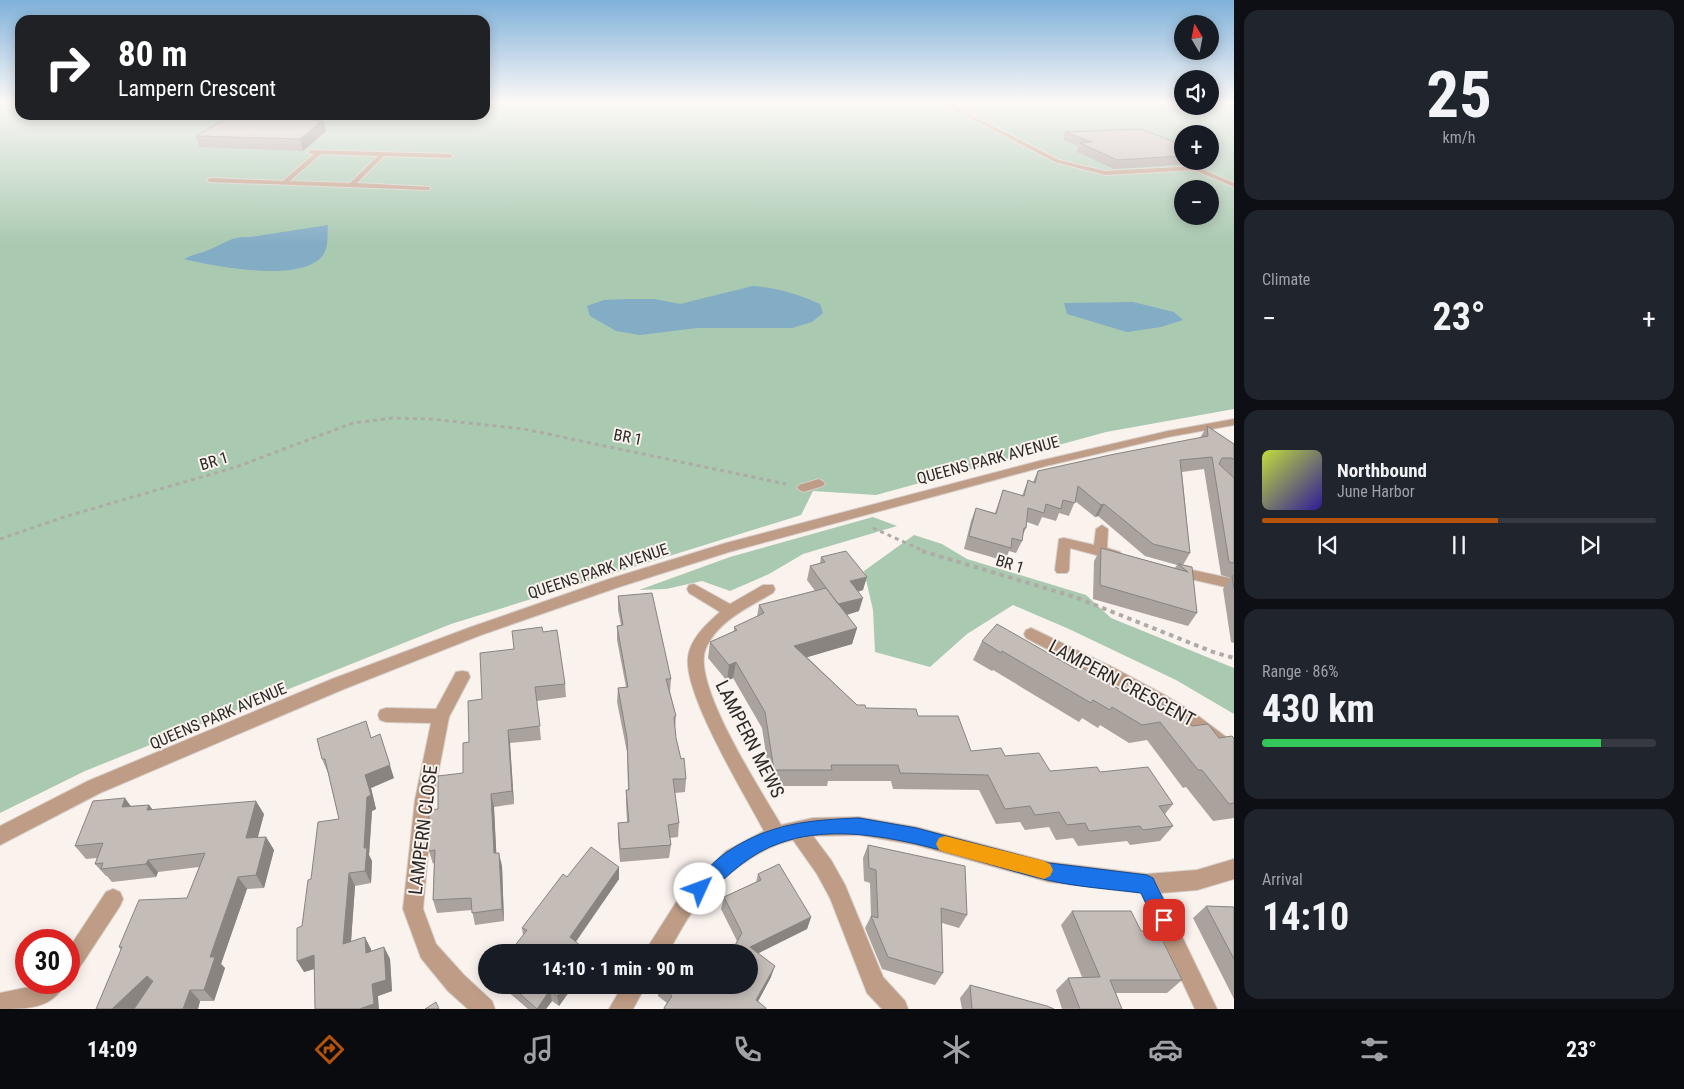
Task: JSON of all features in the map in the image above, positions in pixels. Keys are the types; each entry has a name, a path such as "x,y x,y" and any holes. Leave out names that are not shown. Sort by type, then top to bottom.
{"street":[{"path":"1034,150 1057,162 1105,174 1195,168 1234,184"},
{"path":"310,152 450,156"},
{"path":"284,183 320,152"},
{"path":"352,185 384,154"},
{"path":"1219,178 1234,177"},
{"path":"210,180 428,188"},
{"name":"QUEENS PARK AVENUE","path":"0,836 94,787 338,684 476,631 614,583 726,548 1043,463 1168,434 1234,422"},
{"path":"803,488 818,483"},
{"path":"1100,551 1102,529"},
{"path":"1062,570 1064,542 1126,558"},
{"path":"1162,567 1234,584"},
{"path":"694,589 730,611"},
{"name":"LAMPERN MEWS","path":"768,589 730,611 703,637 695,659 698,680 713,718 776,835"},
{"name":"LAMPERN CRESCENT","path":"1030,634 1133,685 1188,716 1234,753"},
{"name":"LAMPERN CLOSE","path":"462,677 440,716 424,800 413,909 428,951 456,983 484,1009"},
{"path":"386,715 440,716"},
{"path":"661,944 689,900 733,858 776,835 813,828 859,826 916,836 1049,872 1147,884 1197,880 1234,869"},
{"path":"798,831 824,867 838,892 875,985 897,1009"},
{"path":"1147,884 1206,1009"},
{"path":"80,949 113,899"},
{"path":"0,1004 45,994"},
{"path":"620,1009 629,994"}],"path":[{"name":"BR 1","path":"0,539 64,517 236,467 353,423 392,418 431,419 524,429 803,488"},
{"name":"BR 1","path":"849,515 916,549 1075,597 1213,652 1234,658"}],"green space":[{"path":"0,150 1174,150 1174,170 1219,170 1219,150 1234,150 1234,409 1106,432 876,495 813,491 801,515 451,624 85,771 0,813"},
{"path":"873,517 897,526 803,554 769,574 730,591 702,581 666,589 639,590 730,557"},
{"path":"914,535 942,544 967,559 1086,595 1111,618 1234,668 1234,714 1176,680 1069,629 1013,605 967,634 930,667 875,652 873,610 864,571"}],"water":[{"path":"328,225 327,244 323,255 312,264 297,269 278,271 257,270 184,259 237,238"},
{"path":"753,286 779,290 804,297 820,304 823,313 812,322 792,328 697,328 640,335 616,331 590,316 587,306 604,300 629,299 654,299 680,304"},
{"path":"1133,302 1174,312 1183,320 1161,327 1127,332 1067,314 1064,303"}],"building":[{"path":"1095,150 1174,150 1174,156 1117,160"},
{"path":"1207,426 1234,444 1234,460 1232,458 1222,458 1219,464 1234,478 1234,563 1229,562 1212,457 1180,460 1190,553 1153,544 1104,504 1101,505 1078,486 1075,503 1063,500 1061,509 1046,504 1044,513 1028,508 1026,528 1024,528 1022,541 1012,538 1011,548 969,536 976,508 996,514 1003,490 1024,496 1028,480 1035,483 1038,471 1208,436"},
{"path":"1101,548 1188,572 1178,564 1192,567 1197,613 1100,585"},
{"path":"846,551 867,577 850,581 863,598 838,604 810,566 825,562 821,557"},
{"path":"826,588 857,628 794,646 857,705 865,705 866,708 916,709 918,716 958,716 971,751 1001,748 1005,756 1039,753 1050,771 1097,767 1100,772 1148,767 1173,804 1159,806 1173,826 1143,830 1140,826 1089,831 1085,823 1067,825 1059,812 1035,815 1030,806 1005,809 988,775 900,773 898,765 831,765 832,770 774,770 765,712 736,662 729,665 710,642 737,630 734,627 764,613 759,605"},
{"path":"652,593 671,679 666,679 676,716 674,717 676,738 681,759 684,758 686,779 673,779 679,823 668,825 671,845 620,849 618,823 629,822 626,790 629,790 627,738 618,688 628,687 617,626 623,625 618,596"},
{"path":"997,624 1076,669 1079,666 1119,689 1124,682 1188,719 1186,719 1192,726 1208,724 1219,738 1232,736 1234,738 1234,803 1229,804 1202,770 1198,770 1160,722 1142,725 1112,707 1110,710 1093,700 1091,703 982,641"},
{"path":"542,627 543,632 557,630 565,684 535,687 540,726 508,730 512,791 491,794 494,853 499,853 502,909 472,913 471,898 433,900 435,850 429,851 429,810 438,809 438,776 463,773 463,743 469,742 468,701 482,699 480,653 514,649 512,631"},
{"path":"366,721 371,738 380,734 390,765 365,775 371,795 367,797 364,848 367,848 365,871 349,873 343,944 365,937 366,953 384,947 386,980 372,984 374,1004 359,1009 315,1009 314,955 297,961 297,928 302,926 308,880 311,879 318,822 339,819 325,759 322,759 317,739"},
{"path":"125,798 122,807 149,805 147,810 256,801 246,838 266,837 256,875 238,877 210,957 215,957 204,990 190,990 183,1009 134,1009 153,981 147,976 112,1009 96,1009 139,900 187,898 205,853 148,860 146,864 101,869 103,863 95,864 103,843 75,846 93,801"},
{"path":"868,845 965,866 967,915 941,908 943,973 888,957 871,916 878,918 876,870 869,868"},
{"path":"591,847 619,867 570,937 579,944 516,944 527,930 522,928 563,874 567,877"},
{"path":"779,864 811,917 756,944 736,944 742,933 724,897 761,880 758,874"},
{"path":"1206,906 1234,907 1234,959"},
{"path":"1072,911 1131,911 1141,931 1158,931 1182,980 1110,980 1122,1009 1080,1009 1068,978 1100,977"},
{"path":"758,953 775,966 756,1000 766,1009 665,1009 672,996 670,994 758,994"},
{"path":"970,985 1047,1006 1054,1009 972,1009"},
{"path":"520,994 547,994 537,1009"},
{"path":"436,1002 439,1009 425,1009"}],"slow traffic":[{"path":"945,844 1044,870"}],"route":[{"path":"700,889 733,858 776,835 813,828 859,826 916,836 1049,872 1147,884 1164,920"}]}
